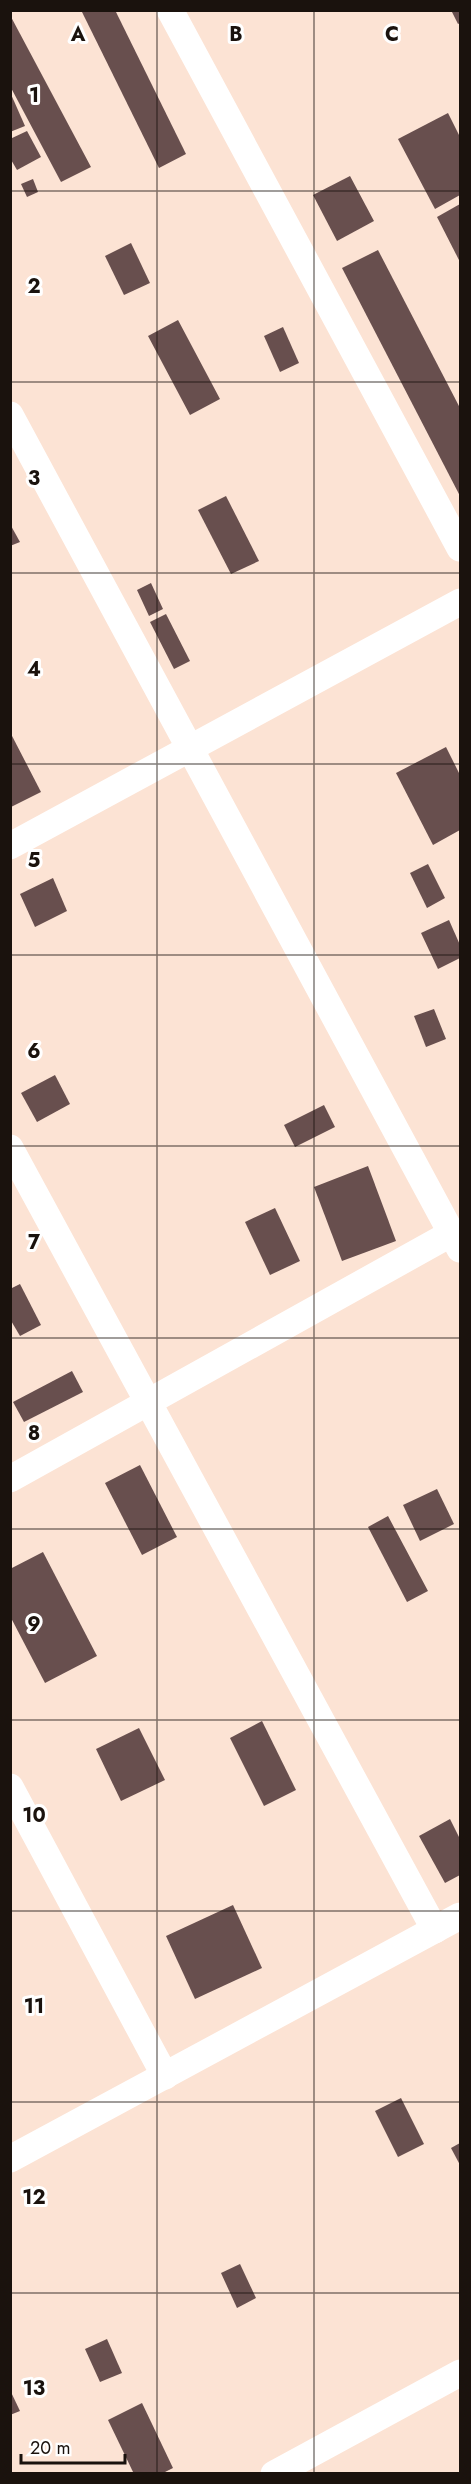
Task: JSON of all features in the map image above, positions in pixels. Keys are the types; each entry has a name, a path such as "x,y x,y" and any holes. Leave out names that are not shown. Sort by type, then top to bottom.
{"street":[{"path":"170,10 460,548"},
{"path":"10,415 456,1241 149,1402 10,1479"},
{"path":"10,846 460,602"},
{"path":"10,1148 435,1930"},
{"path":"10,1787 165,2076"},
{"path":"10,2159 460,1916"},
{"path":"274,2474 460,2373"}],"building":[{"path":"81,10 115,10 186,154 159,168"},
{"path":"451,10 460,10 460,23 458,24"},
{"path":"10,15 91,167 61,182 10,86"},
{"path":"10,92 25,126 10,132"},
{"path":"448,113 460,137 460,195 435,209 398,139"},
{"path":"27,131 41,157 17,170 10,158 10,139"},
{"path":"350,176 374,221 337,241 313,195"},
{"path":"33,179 38,192 27,197 21,184"},
{"path":"460,204 460,262 437,217"},
{"path":"131,243 150,283 124,295 105,256"},
{"path":"378,250 460,408 460,496 342,268"},
{"path":"178,320 220,399 190,415 148,336"},
{"path":"283,327 299,363 280,372 264,336"},
{"path":"226,496 259,561 231,574 198,510"},
{"path":"10,524 20,542 10,546"},
{"path":"151,583 163,609 149,616 137,590"},
{"path":"166,614 190,661 174,669 150,622"},
{"path":"10,732 41,792 11,807 10,805"},
{"path":"446,747 460,775 460,830 433,845 396,773"},
{"path":"428,864 445,898 427,908 410,873"},
{"path":"53,878 67,911 35,927 20,894"},
{"path":"449,920 460,945 460,958 438,969 421,933"},
{"path":"434,1009 446,1039 426,1047 414,1016"},
{"path":"55,1075 70,1104 37,1122 21,1093"},
{"path":"324,1105 335,1127 295,1147 284,1125"},
{"path":"368,1166 396,1241 342,1261 314,1187"},
{"path":"275,1208 300,1261 270,1275 245,1222"},
{"path":"20,1284 41,1325 20,1336 10,1319 10,1289"},
{"path":"72,1371 83,1392 24,1422 13,1402"},
{"path":"140,1465 177,1537 142,1555 105,1483"},
{"path":"437,1489 454,1524 420,1541 403,1505"},
{"path":"388,1516 428,1591 407,1602 368,1527"},
{"path":"43,1552 97,1656 45,1683 10,1616 10,1569"},
{"path":"262,1721 296,1790 264,1806 230,1738"},
{"path":"139,1728 165,1780 121,1801 96,1749"},
{"path":"450,1819 460,1839 460,1875 445,1883 419,1836"},
{"path":"233,1905 262,1968 195,1999 166,1936"},
{"path":"401,2098 424,2144 398,2157 375,2111"},
{"path":"460,2143 460,2165 451,2148"},
{"path":"240,2264 256,2298 237,2308 221,2273"},
{"path":"107,2339 122,2373 100,2382 85,2349"},
{"path":"10,2390 20,2411 10,2415"},
{"path":"142,2403 173,2468 161,2474 134,2474 108,2420"}]}
